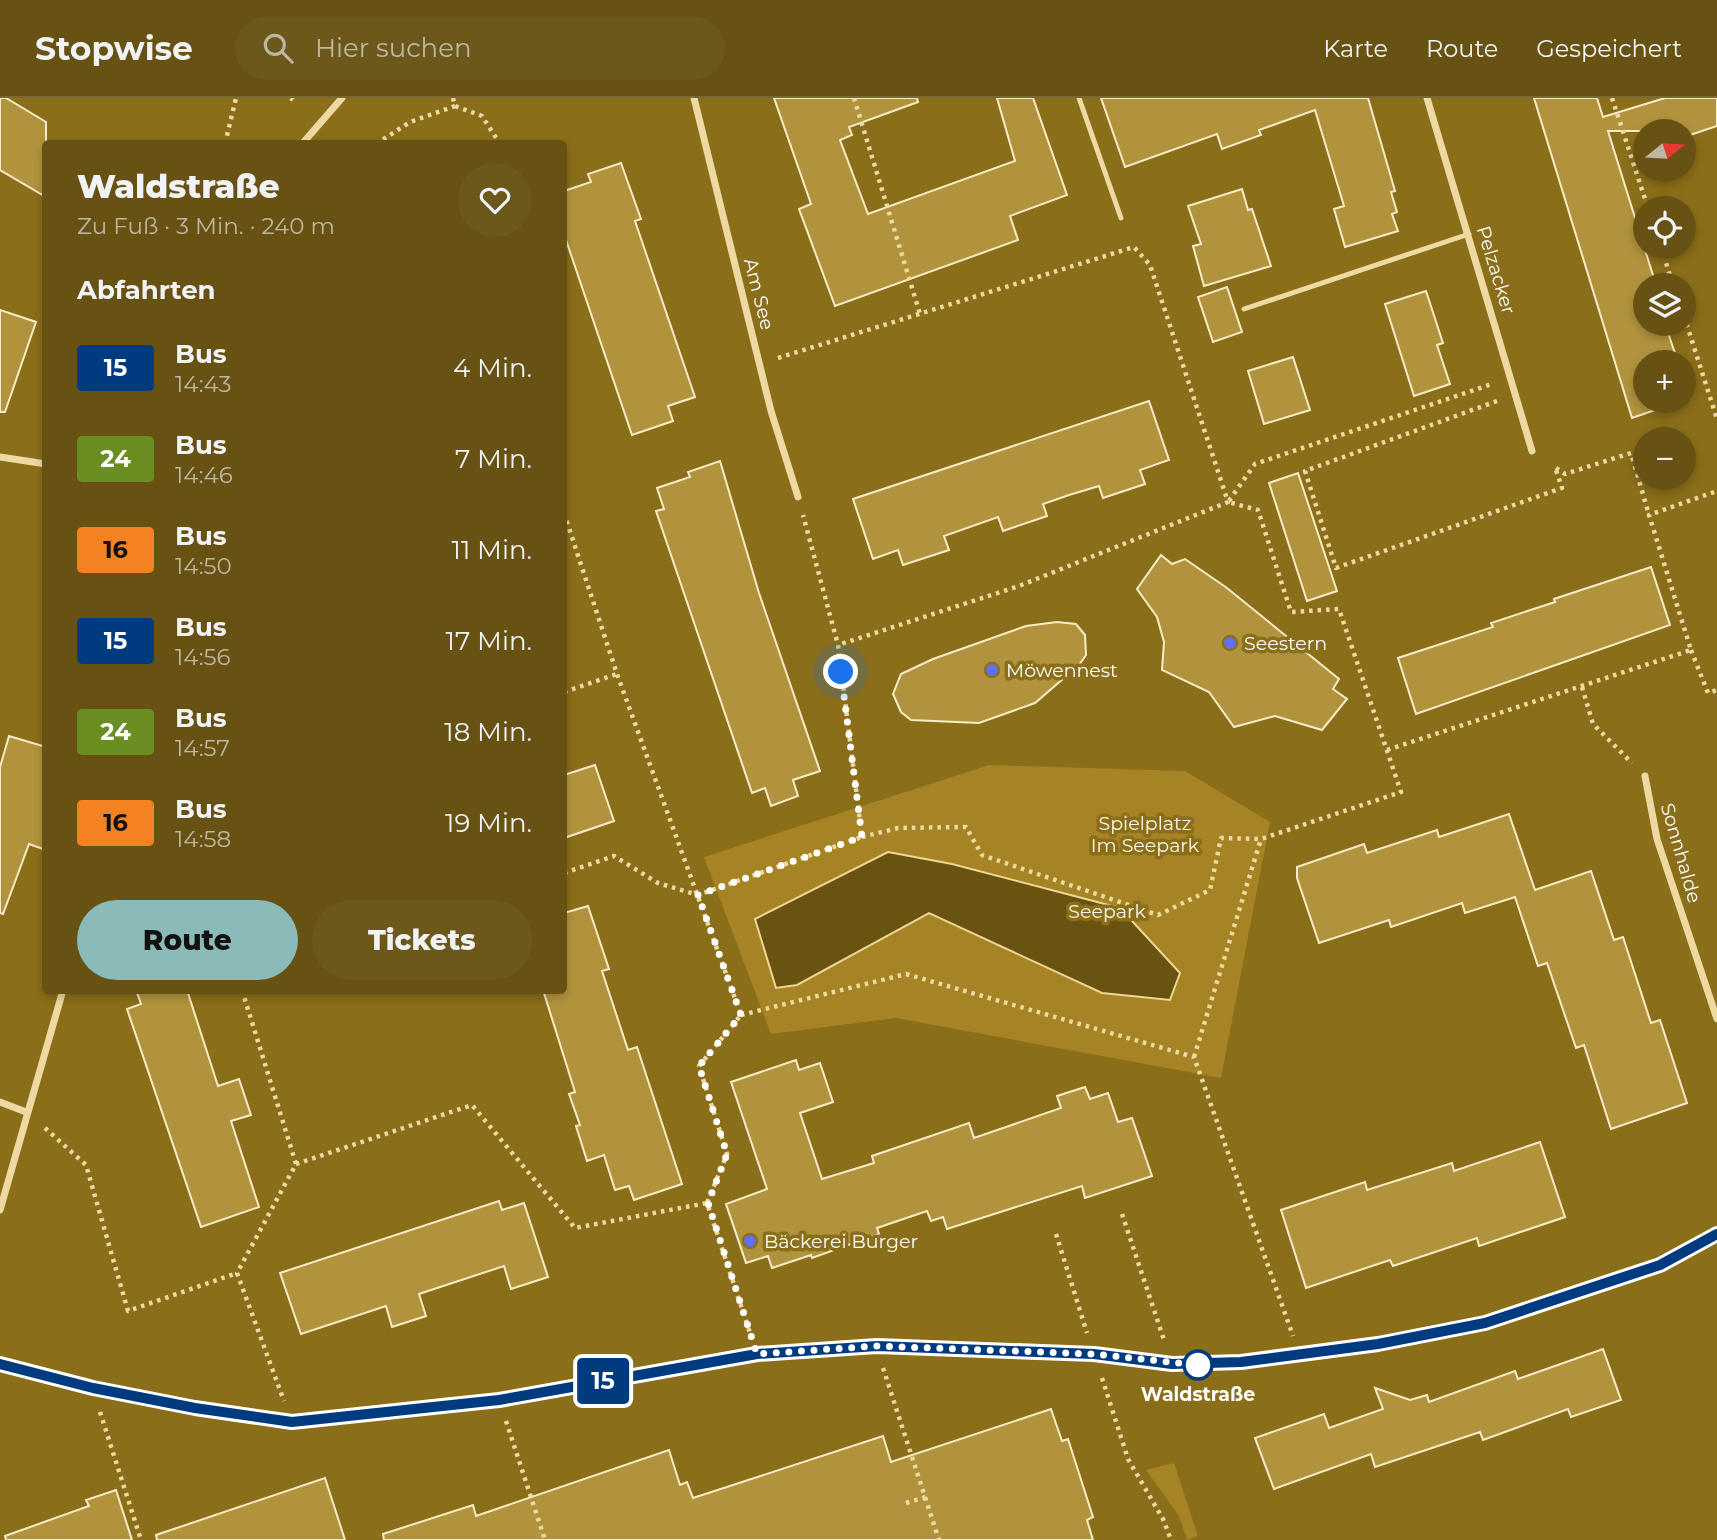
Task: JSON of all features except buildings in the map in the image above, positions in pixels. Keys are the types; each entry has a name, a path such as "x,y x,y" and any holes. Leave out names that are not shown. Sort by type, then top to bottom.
{"street":[{"path":"305,140 342,98"},
{"name":"Am See","path":"694,98 771,411 798,497"},
{"name":"Pelzacker","path":"1427,98 1513,377 1532,452"},
{"path":"0,457 42,463"},
{"name":"Sonnhalde","path":"1645,776 1657,839 1717,1019"},
{"path":"0,1210 62,994"},
{"path":"0,1102 26,1112"},
{"path":"0,1364 93,1388 220,1413 292,1422 499,1400 757,1354 877,1346 1094,1354 1172,1364 1241,1362 1378,1344 1485,1323 1660,1265 1717,1234"}],"lane":[{"path":"1079,98 1121,218"},
{"path":"1244,309 1469,234"}],"path":[{"path":"226,140 236,98"},
{"path":"453,98 455,106"},
{"path":"854,98 920,314"},
{"path":"1612,98 1644,196"},
{"path":"382,140 410,122 455,106 482,116 497,140"},
{"path":"761,364 1135,247 1150,265 1228,502"},
{"path":"1690,336 1717,419"},
{"path":"838,645 1019,586 1228,502 1255,464 1513,377"},
{"path":"1517,393 1305,471 1336,568 1562,488 1555,467"},
{"path":"1532,452 1565,474 1631,453 1691,650 1708,693 1717,690"},
{"path":"1649,515 1717,491"},
{"path":"798,497 838,645 862,837"},
{"path":"567,872 614,856 658,883 698,895 862,837 898,828 966,828 982,855 1158,915 1210,890 1221,838 1261,839 1401,792 1339,609 1291,612 1258,510 1228,502"},
{"path":"567,522 617,674 741,1015"},
{"path":"1387,750 1691,650"},
{"path":"567,691 617,674"},
{"path":"1582,687 1593,724 1645,776"},
{"path":"1261,839 1194,1058 1300,1354"},
{"path":"757,1354 708,1203 727,1154 699,1066 741,1015 906,974 1194,1058"},
{"path":"243,994 296,1164"},
{"path":"26,1112 86,1164 128,1311 236,1273 296,1164 472,1105 575,1228 708,1203"},
{"path":"1122,1214 1172,1364"},
{"path":"1056,1234 1128,1459 1163,1519 1171,1540"},
{"path":"236,1273 292,1422"},
{"path":"877,1346 939,1540"},
{"path":"93,1388 141,1540"},
{"path":"499,1400 545,1540"},
{"path":"905,1503 926,1497"}],"green space":[{"name":"Seepark","path":"989,765 1185,771 1270,822 1221,1078 896,1018 771,1034 704,857"},
{"path":"1174,1463 1198,1536 1187,1540 1179,1516 1146,1470"}],"shaded area":[{"path":"888,852 952,864 1120,908 1180,973 1170,1000 1102,993 929,913 797,985 776,988 755,919"}],"bus line":[{"name":"15","path":"0,1364 93,1388 220,1413 292,1422 499,1400 757,1354 877,1346 1094,1354 1172,1364 1241,1362 1378,1344 1485,1323 1660,1265 1717,1234"}],"place":[{"name":"Seestern","path":"1230,643"},
{"name":"Möwennest","path":"992,670"},
{"name":"Bäckerei Burger","path":"750,1241"},
{"name":"Waldstraße","path":"1198,1365"}],"route":[{"path":"841,672 862,837 698,895 741,1015 699,1066 727,1154 708,1203 757,1354 877,1346 1094,1354 1198,1365"}],"park label":[{"name":"Spielplatz Im Seepark","path":"1145,834"}]}
